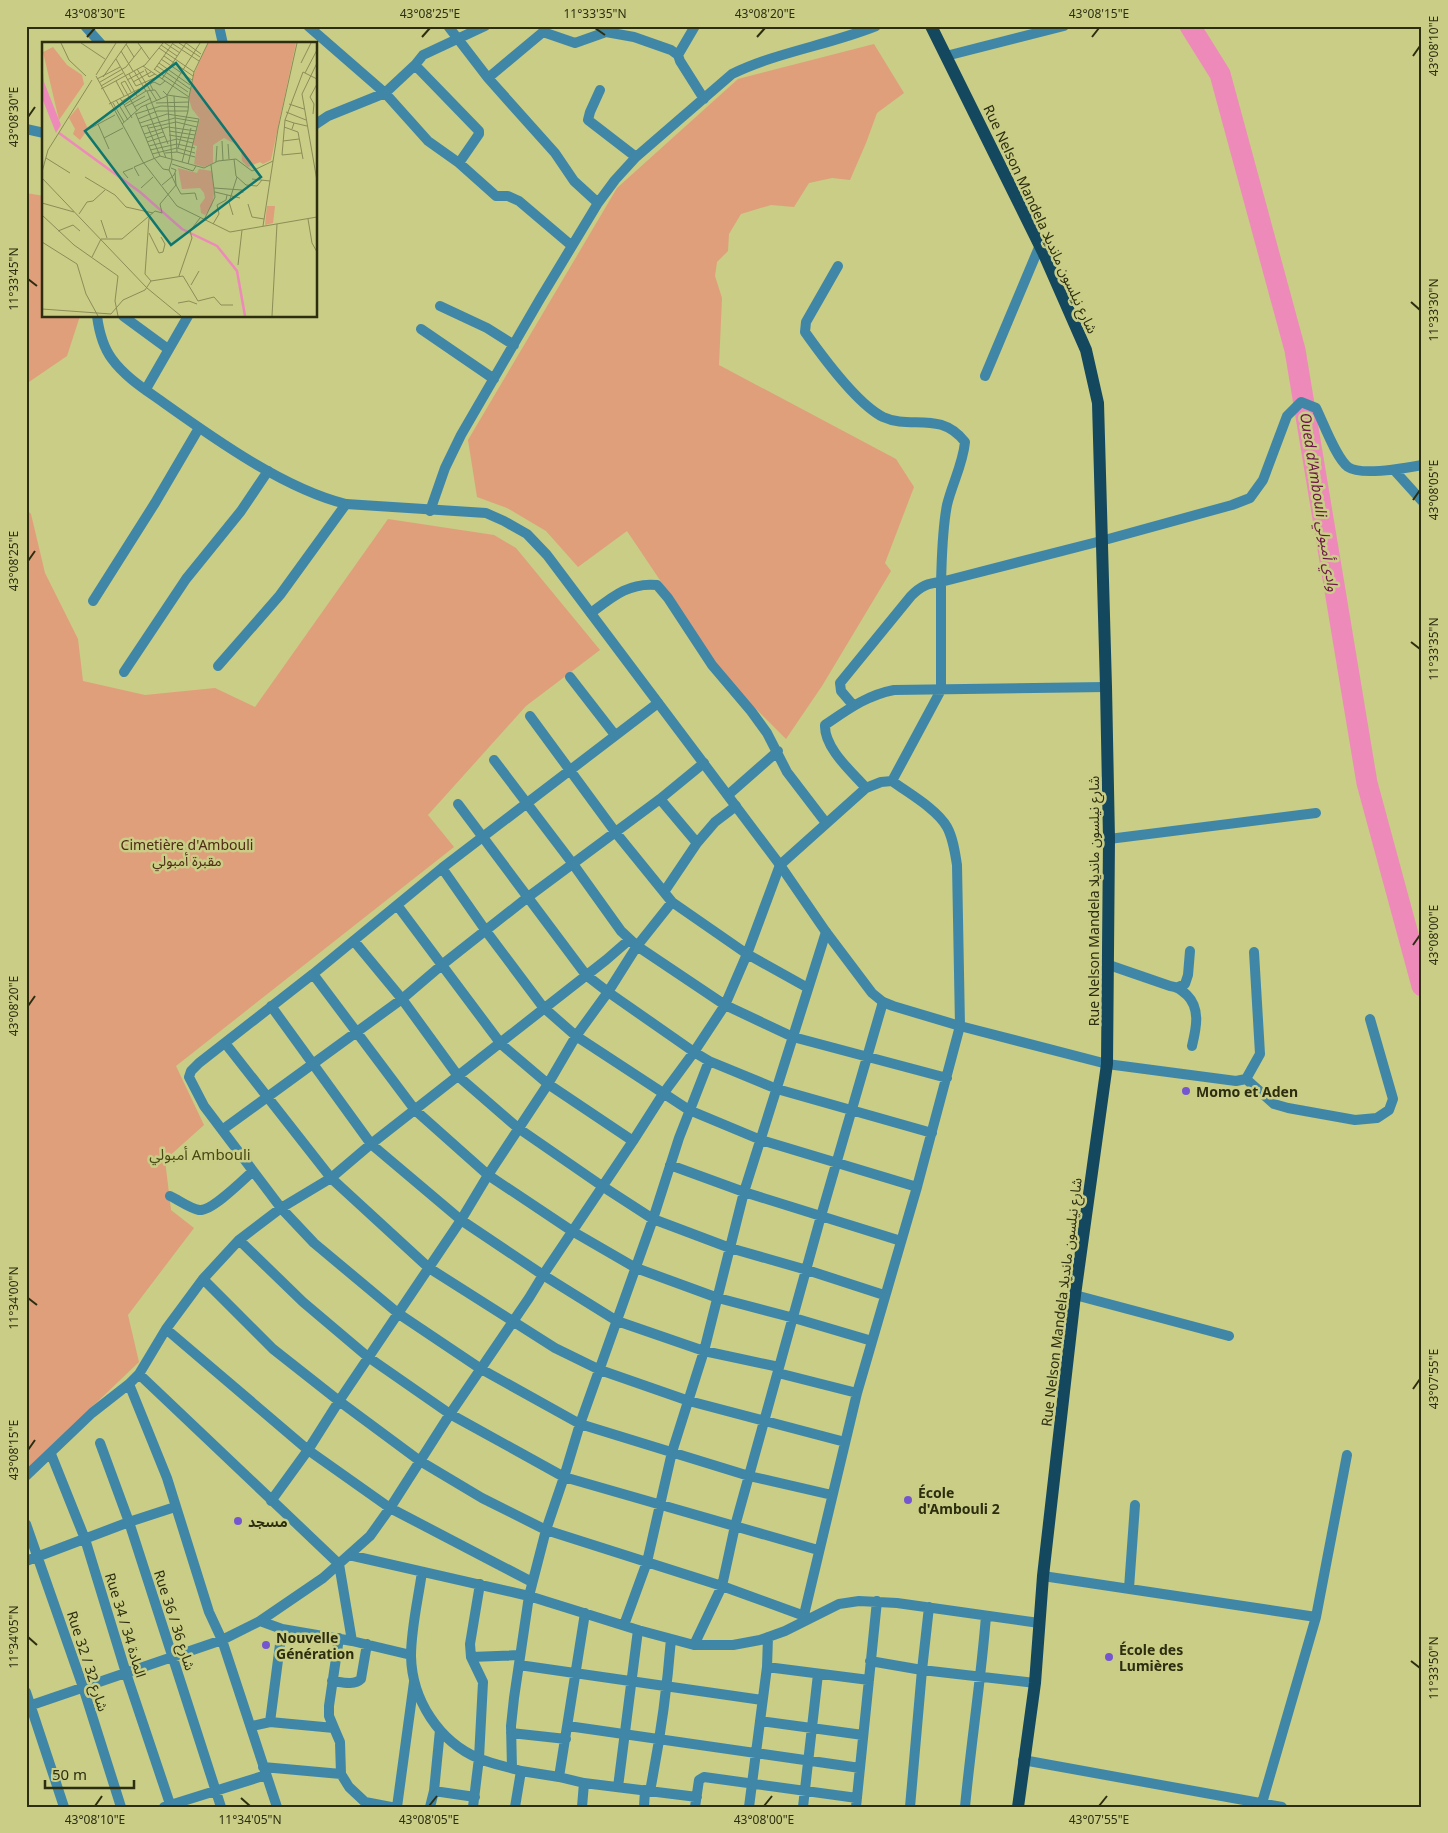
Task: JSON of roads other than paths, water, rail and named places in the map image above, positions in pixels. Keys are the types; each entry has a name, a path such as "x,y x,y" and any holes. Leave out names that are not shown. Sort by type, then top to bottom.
{"main road":[{"name":"Rue Nelson Mandela شارع نيلسون مانديلا","path":"932,26 1040,245 1086,350 1098,403 1109,839 1107,1064 1075,1295 1043,1576 1035,1684 1018,1807"}],"street":[{"path":"85,26 99,42"},
{"path":"219,26 223,42"},
{"path":"308,26 385,93 428,141 459,164 496,196 508,196 520,201 572,246"},
{"path":"448,26 488,78 555,152 574,181 598,203"},
{"path":"318,123 328,116 385,93 423,55 485,26"},
{"path":"678,55 694,26"},
{"path":"430,511 445,468 461,435 494,378 598,203 615,180 636,157 732,74 748,66 852,36 876,26"},
{"path":"946,56 1064,26"},
{"path":"488,78 545,29 575,43 606,32 634,37 671,50 678,55 704,99"},
{"path":"415,65 479,131 479,134 459,164"},
{"path":"600,90 588,120 636,157"},
{"path":"26,129 42,133"},
{"path":"985,376 1040,245"},
{"path":"838,266 806,322 805,332 844,381 875,412 885,418 929,422 944,426 958,433 965,442 964,455 948,503 943,527 941,690 892,781"},
{"path":"440,306 487,328 514,345"},
{"path":"97,318 103,342 112,358 123,371 199,428 268,471 326,499 346,504 430,511 458,510 486,514 504,521 527,534 547,555 704,763 872,993 884,1002 960,1026 1107,1064 1236,1081 1246,1079 1260,1054 1254,952"},
{"path":"125,318 168,349"},
{"path":"146,389 187,318"},
{"path":"421,329 494,378"},
{"path":"853,705 841,692 840,683 916,592 930,583 942,582 1102,541 1232,505 1250,498 1264,480 1287,416 1301,402 1316,408 1341,459 1349,468 1358,471 1394,470 1422,465"},
{"path":"92,601 155,503 199,428"},
{"path":"1394,470 1422,501"},
{"path":"124,672 186,579 241,511 268,471"},
{"path":"218,666 280,595 346,504"},
{"path":"591,613 619,592 644,583 657,585 668,598 712,664 751,711 778,751 787,772 826,823"},
{"path":"570,677 615,736"},
{"path":"866,788 830,746 824,735 825,725 853,705 878,693 894,690 1106,687"},
{"path":"658,704 442,868 313,974 199,1062 191,1071 189,1077 204,1106 281,1208 314,1244 400,1314 480,1368 580,1424 749,1476 832,1495"},
{"path":"530,716 616,833 672,902 747,954 808,988"},
{"path":"728,795 778,751"},
{"path":"494,760 633,943 725,1004 793,1037 947,1078"},
{"path":"222,1130 402,999 528,897 616,833 704,763"},
{"path":"29,1706 222,1640 260,1622 323,1578 370,1536 480,1368 514,1321 602,1186 634,1141 663,1094 694,1052 725,1004 747,954 780,865 866,788 881,782 892,781 939,816 946,825 952,839 957,865 960,1026 917,1187 857,1393 818,1550 808,1617"},
{"path":"660,799 697,843"},
{"path":"458,804 586,975 694,1052 709,1061 777,1089 932,1133"},
{"path":"664,892 697,843 714,822 736,806"},
{"path":"1109,839 1316,814"},
{"path":"442,868 543,1008 576,1036 689,1110 761,1140 917,1187"},
{"path":"26,1476 92,1413 139,1374 166,1329 203,1279 239,1240 281,1208 331,1178 371,1144 500,1044 543,1008 586,975 633,943 672,902"},
{"path":"397,905 443,964 500,1044 548,1084 634,1141"},
{"path":"624,1625 647,1562 672,1452 704,1351 744,1192 826,932"},
{"path":"354,941 402,999 458,1076 518,1128 602,1186 653,1219 730,1248 807,1270 884,1296"},
{"path":"271,1501 308,1450 368,1357 400,1314 461,1220 518,1128 548,1084 576,1036 608,992 633,943"},
{"path":"1109,964 1170,986 1178,987 1185,984 1188,976 1190,951"},
{"path":"313,974 415,1110 488,1175 572,1231 636,1268 718,1298 872,1340"},
{"path":"1178,987 1195,1005 1196,1027 1192,1046"},
{"path":"694,1645 722,1586 735,1526 778,1370 866,1056 884,1002"},
{"path":"271,1006 371,1144 461,1220 543,1275 617,1320 704,1351 857,1393"},
{"path":"1246,1079 1274,1104 1355,1120 1378,1118 1390,1110 1393,1099 1370,1019"},
{"path":"224,1043 331,1178 429,1268 556,1348 600,1370 689,1402 845,1442"},
{"path":"515,1807 516,1770 511,1733 514,1698 532,1582 546,1530 580,1424 636,1268 689,1110 709,1061"},
{"path":"670,1165 744,1192 901,1241"},
{"path":"170,1196 198,1210 204,1210 223,1197 253,1171"},
{"path":"239,1240 303,1302 368,1357 450,1414 564,1478 818,1550"},
{"path":"203,1279 273,1349 339,1401 420,1462 482,1498 546,1530 722,1586 808,1617"},
{"path":"1075,1295 1229,1336"},
{"path":"166,1329 308,1450 390,1508 532,1582"},
{"path":"139,1374 339,1564 352,1640"},
{"path":"129,1384 167,1478 209,1612 222,1640 252,1726 277,1807"},
{"name":"Rue 36 / شارع 36","path":"100,1443 129,1522 221,1807"},
{"name":"Rue 34 / المادة 34","path":"51,1454 85,1539 168,1806"},
{"path":"1262,1803 1316,1617 1347,1455"},
{"path":"1128,1588 1135,1505"},
{"path":"26,1562 129,1522 175,1507"},
{"name":"Rue 32 / شارع 32","path":"26,1524 83,1688 121,1807"},
{"path":"349,1555 529,1596 638,1630 694,1645 733,1645 768,1638 808,1617 839,1604 859,1601 877,1601 930,1607 1039,1623"},
{"path":"422,1572 411,1655 414,1681 425,1712 440,1730 479,1758 516,1770 584,1783 648,1790 696,1802 699,1780 704,1777 805,1791 856,1802 877,1601"},
{"path":"1043,1576 1316,1617"},
{"path":"434,1791 474,1802 479,1758 483,1682 471,1657 470,1644 480,1584"},
{"path":"910,1807 922,1670 930,1607"},
{"path":"559,1777 585,1613"},
{"path":"965,1807 972,1736 981,1676 986,1616"},
{"path":"260,1622 282,1629 352,1640 411,1655"},
{"path":"270,1722 282,1629"},
{"path":"618,1787 638,1630"},
{"path":"339,1638 329,1716 340,1742 341,1774 349,1787 365,1804 391,1807"},
{"path":"749,1807 768,1638"},
{"path":"644,1807 660,1739 668,1687 671,1639"},
{"path":"332,1682 354,1683 361,1679 367,1644"},
{"path":"471,1657 520,1660 575,1675 762,1700"},
{"path":"870,1661 922,1670 1035,1684"},
{"path":"766,1667 869,1680"},
{"path":"803,1807 818,1674"},
{"path":"397,1807 414,1681"},
{"path":"26,1692 29,1706 64,1807"},
{"path":"760,1721 863,1735"},
{"path":"252,1726 270,1722 334,1728"},
{"path":"568,1726 860,1768"},
{"path":"430,1807 434,1791 440,1730"},
{"path":"511,1733 566,1739"},
{"path":"1023,1760 1282,1807"},
{"path":"168,1806 265,1771 341,1774"},
{"path":"582,1807 584,1783"}],"waterway":[{"name":"Oued d'Ambouli وادي أمبولي","path":"1190,26 1220,74 1295,350 1367,783 1422,986"}],"place":[{"name":"Momo et Aden","path":"1186,1091"},
{"name":"École d'Ambouli 2","path":"908,1500"},
{"name":"مسجد","path":"238,1521"},
{"name":"Nouvelle Génération","path":"266,1645"},
{"name":"École des Lumières","path":"1109,1657"}],"district":[{"name":"أمبولي Ambouli","path":"200,1154"}],"park label":[{"name":"Cimetière d'Ambouli مقبرة أمبولي","path":"187,852"}]}
